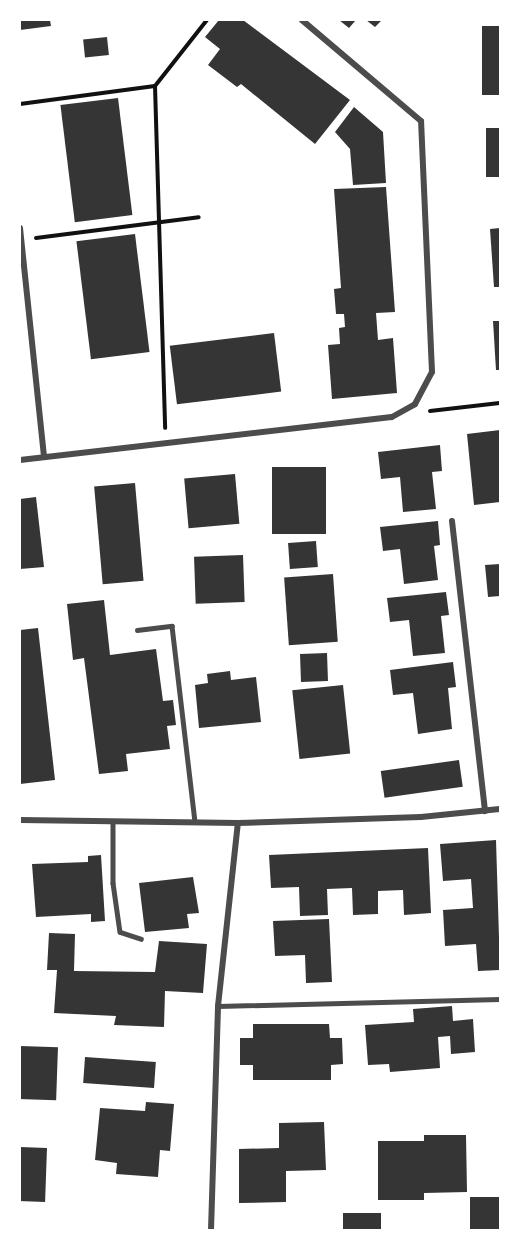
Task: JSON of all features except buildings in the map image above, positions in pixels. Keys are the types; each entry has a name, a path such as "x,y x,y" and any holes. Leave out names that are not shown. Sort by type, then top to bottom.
{"street":[{"path":"20,460 392,417 416,404 432,372 421,121 302,20"},
{"path":"20,228 44,457"},
{"path":"452,521 485,811"},
{"path":"20,820 238,823 421,817 501,809"},
{"path":"211,1230 218,1005 238,823"}],"lane":[{"path":"137,630 172,626 195,822"},
{"path":"113,821 113,883 120,932 141,939"},
{"path":"218,1005 500,999"}],"path":[{"path":"166,444 155,86 207,20"},
{"path":"20,104 155,86"},
{"path":"21,240 200,217"},
{"path":"416,404 433,412 501,403"}]}
